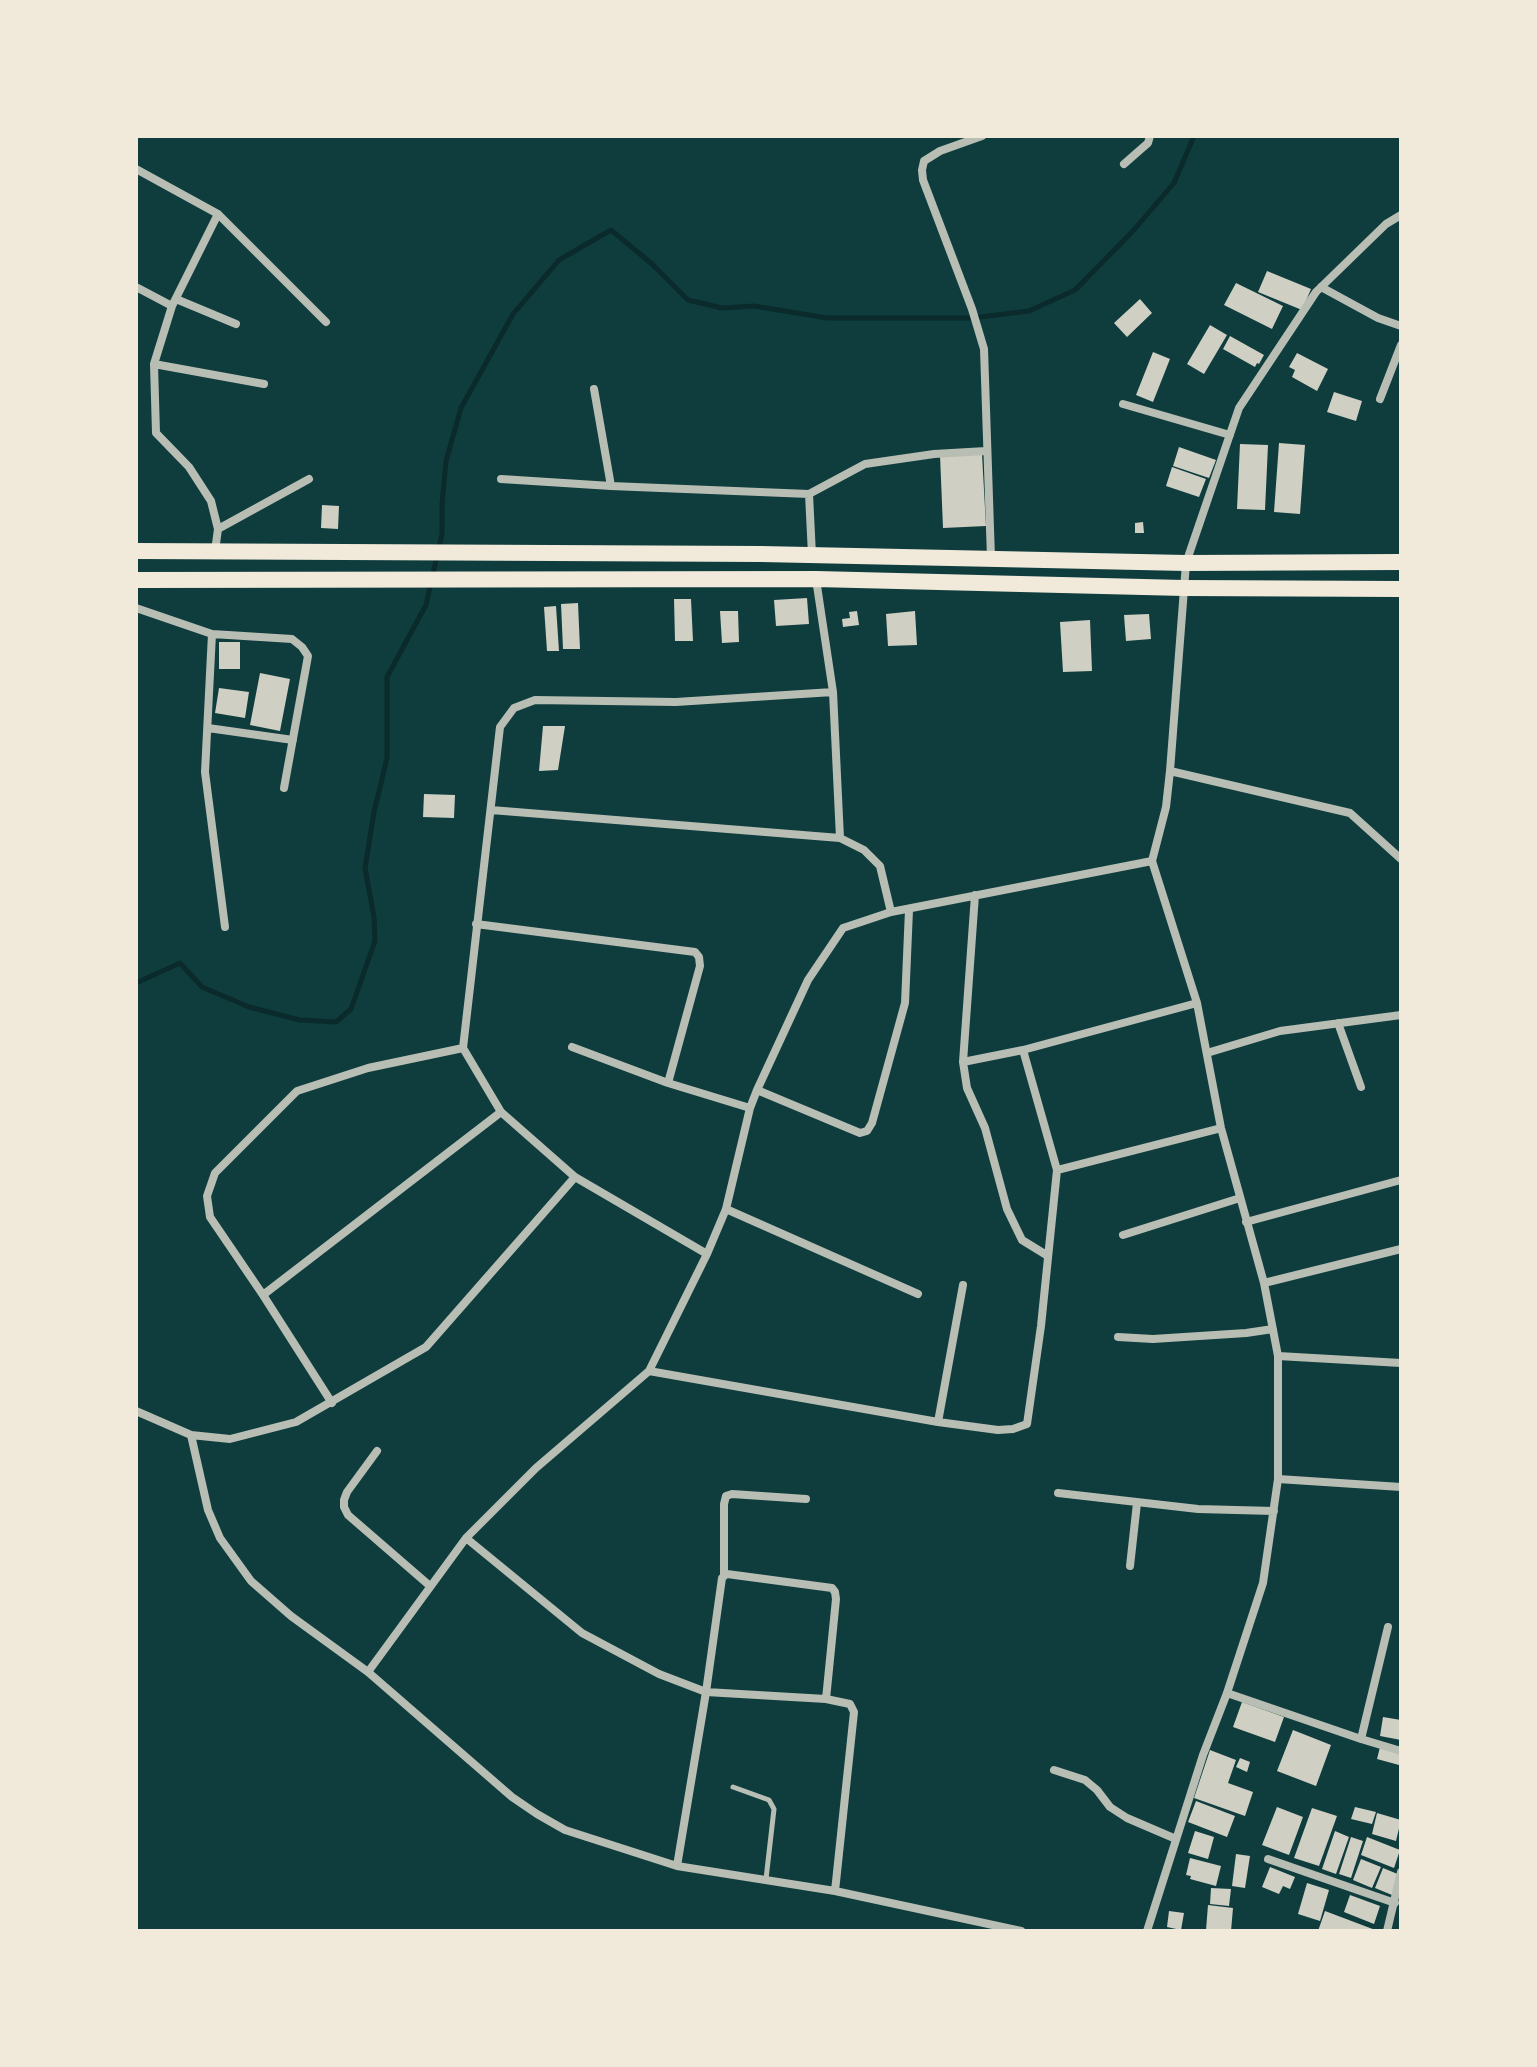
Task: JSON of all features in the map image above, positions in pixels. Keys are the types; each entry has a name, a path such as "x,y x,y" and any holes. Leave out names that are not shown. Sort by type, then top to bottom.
{"main road":[{"path":"136,551 812,555 1186,563 1401,562"},
{"path":"136,580 816,579 1184,588 1401,589"}],"street":[{"path":"982,136 940,151 924,161 922,170 923,180 983,339 991,558"},
{"path":"1124,164 1148,143 1150,136"},
{"path":"136,169 218,214 326,322"},
{"path":"215,551 218,529 211,501 189,467 156,433 154,364 174,302 218,214"},
{"path":"1147,1931 1203,1755 1263,1583 1278,1479 1278,1356 1264,1283 1221,1128 1197,1003 1152,861 1166,807 1186,563 1239,408 1321,287 1386,224 1401,215"},
{"path":"136,287 236,324"},
{"path":"1321,287 1378,318 1401,326"},
{"path":"1380,399 1401,345"},
{"path":"154,364 264,384"},
{"path":"594,389 611,486"},
{"path":"1123,404 1230,435"},
{"path":"501,479 809,494 865,464 934,454 986,451"},
{"path":"218,529 309,479"},
{"path":"809,494 812,555"},
{"path":"816,579 833,692 840,838"},
{"path":"136,608 212,634 292,639 302,647 308,656 284,788"},
{"path":"212,634 205,772 225,927"},
{"path":"707,1254 575,1177 501,1112 463,1048 500,727 514,708 535,700 676,702 833,692"},
{"path":"208,728 293,740"},
{"path":"1170,771 1350,813 1401,859"},
{"path":"491,810 840,838 864,850 880,866 891,912"},
{"path":"368,1672 466,1538 536,1468 649,1371 726,1209 757,1090 808,980 843,928 891,912 1152,861"},
{"path":"975,895 963,1062 967,1088 985,1128 1007,1209 1022,1240 1048,1256"},
{"path":"757,1090 860,1133 867,1131 872,1123 905,1003 909,910"},
{"path":"476,924 695,952 700,966 668,1083"},
{"path":"963,1062 1023,1050 1197,1003"},
{"path":"1207,1053 1280,1031 1401,1015"},
{"path":"1338,1023 1361,1087"},
{"path":"572,1047 668,1083 750,1108"},
{"path":"332,1403 210,1217 207,1196 215,1173 297,1091 368,1068 463,1048"},
{"path":"649,1371 938,1422 998,1430 1027,1424 1057,1170 1023,1050"},
{"path":"263,1295 501,1112"},
{"path":"1057,1170 1221,1128"},
{"path":"136,1411 191,1435 230,1439 296,1422 332,1403 426,1347 575,1177"},
{"path":"1246,1222 1401,1180"},
{"path":"1123,1235 1240,1198"},
{"path":"726,1209 918,1294"},
{"path":"1264,1283 1401,1249"},
{"path":"938,1422 963,1285"},
{"path":"1118,1337 1153,1339 1273,1329"},
{"path":"1278,1356 1401,1363"},
{"path":"191,1435 208,1510 220,1538 251,1581 291,1616 368,1672 512,1797 537,1814 565,1830 677,1866 835,1891 1021,1931"},
{"path":"377,1451 347,1492 344,1507 348,1515 430,1586"},
{"path":"1278,1479 1401,1487"},
{"path":"1058,1493 1198,1509 1274,1511"},
{"path":"677,1866 724,1576 726,1496 806,1499"},
{"path":"1130,1566 1137,1503"},
{"path":"466,1538 582,1633 659,1674 706,1692 826,1699 850,1704 854,1712 835,1891"},
{"path":"724,1576 832,1588 836,1599 826,1699"},
{"path":"1361,1739 1388,1627"},
{"path":"1227,1693 1401,1751"},
{"path":"1054,1770 1085,1780 1118,1813 1176,1839"},
{"path":"1268,1859 1395,1903"},
{"path":"1387,1931 1401,1872"}],"lane":[{"path":"733,1787 769,1800 774,1809 766,1880"}],"building":[{"path":"1267,271 1311,289 1302,310 1258,292"},
{"path":"1236,283 1283,306 1272,329 1224,305"},
{"path":"1140,299 1152,313 1127,337 1114,323"},
{"path":"1210,325 1227,335 1204,374 1187,364"},
{"path":"1230,336 1264,355 1259,364 1255,367 1223,349"},
{"path":"1153,352 1170,359 1153,402 1136,395"},
{"path":"1297,353 1328,369 1317,391 1292,377 1295,370 1289,367"},
{"path":"1334,392 1362,401 1356,421 1327,412"},
{"path":"1279,443 1305,445 1300,514 1274,512"},
{"path":"1240,444 1268,445 1265,510 1237,509"},
{"path":"1179,447 1216,460 1209,478 1173,466"},
{"path":"982,454 986,526 943,528 940,455"},
{"path":"1172,467 1206,479 1199,497 1166,486"},
{"path":"322,505 339,506 338,529 321,528"},
{"path":"1143,522 1144,533 1135,533 1135,523"},
{"path":"807,598 809,624 776,626 774,600"},
{"path":"674,599 691,599 693,641 675,641"},
{"path":"578,603 580,649 563,649 561,604"},
{"path":"556,606 559,651 547,651 544,607"},
{"path":"720,611 738,611 739,642 722,643"},
{"path":"857,611 859,625 843,627 842,619 850,618 849,612"},
{"path":"915,611 917,645 888,646 886,614"},
{"path":"1149,614 1151,639 1126,641 1124,615"},
{"path":"1090,620 1092,671 1063,672 1060,622"},
{"path":"219,642 240,642 240,669 219,669"},
{"path":"260,673 290,679 280,731 250,725"},
{"path":"219,688 249,692 245,718 215,713"},
{"path":"543,726 565,726 558,770 539,771"},
{"path":"424,794 455,795 454,818 423,817"},
{"path":"1242,1702 1284,1717 1275,1742 1233,1727"},
{"path":"1383,1717 1401,1720 1401,1740 1380,1736"},
{"path":"1293,1730 1331,1745 1316,1786 1277,1771"},
{"path":"1380,1747 1401,1753 1399,1765 1377,1759"},
{"path":"1210,1750 1236,1760 1228,1783 1253,1792 1245,1816 1194,1798"},
{"path":"1240,1758 1250,1762 1247,1772 1236,1767"},
{"path":"1196,1801 1235,1816 1227,1837 1188,1822"},
{"path":"1277,1807 1303,1817 1289,1855 1262,1845"},
{"path":"1355,1807 1376,1812 1372,1824 1351,1819"},
{"path":"1312,1808 1337,1816 1319,1866 1294,1858"},
{"path":"1377,1813 1401,1820 1396,1841 1372,1834"},
{"path":"1195,1831 1214,1837 1208,1859 1188,1853"},
{"path":"1335,1831 1349,1837 1336,1874 1322,1869"},
{"path":"1351,1837 1363,1841 1351,1878 1339,1874"},
{"path":"1367,1837 1400,1850 1394,1868 1361,1855"},
{"path":"1236,1854 1250,1856 1245,1888 1232,1886"},
{"path":"1190,1858 1221,1866 1216,1886 1186,1875"},
{"path":"1361,1859 1381,1867 1372,1888 1353,1880"},
{"path":"1270,1867 1295,1877 1290,1889 1283,1886 1279,1894 1262,1887"},
{"path":"1383,1868 1400,1875 1392,1895 1375,1888"},
{"path":"1307,1883 1329,1890 1320,1921 1298,1914"},
{"path":"1211,1888 1231,1889 1229,1906 1210,1904"},
{"path":"1350,1895 1380,1906 1374,1924 1344,1912"},
{"path":"1208,1905 1233,1908 1231,1931 1206,1930"},
{"path":"1169,1911 1184,1913 1181,1930 1167,1927"},
{"path":"1325,1911 1378,1931 1318,1931"}],"waterway":[{"path":"136,983 180,963 202,987 249,1007 300,1020 336,1022 351,1009 375,941 365,868 387,758 387,677 426,605 442,534 446,461 461,408 513,314 559,260 611,230 652,264 688,300 722,308 754,306 827,318 972,318 1029,311 1075,290 1133,231 1174,183 1194,136"}]}
